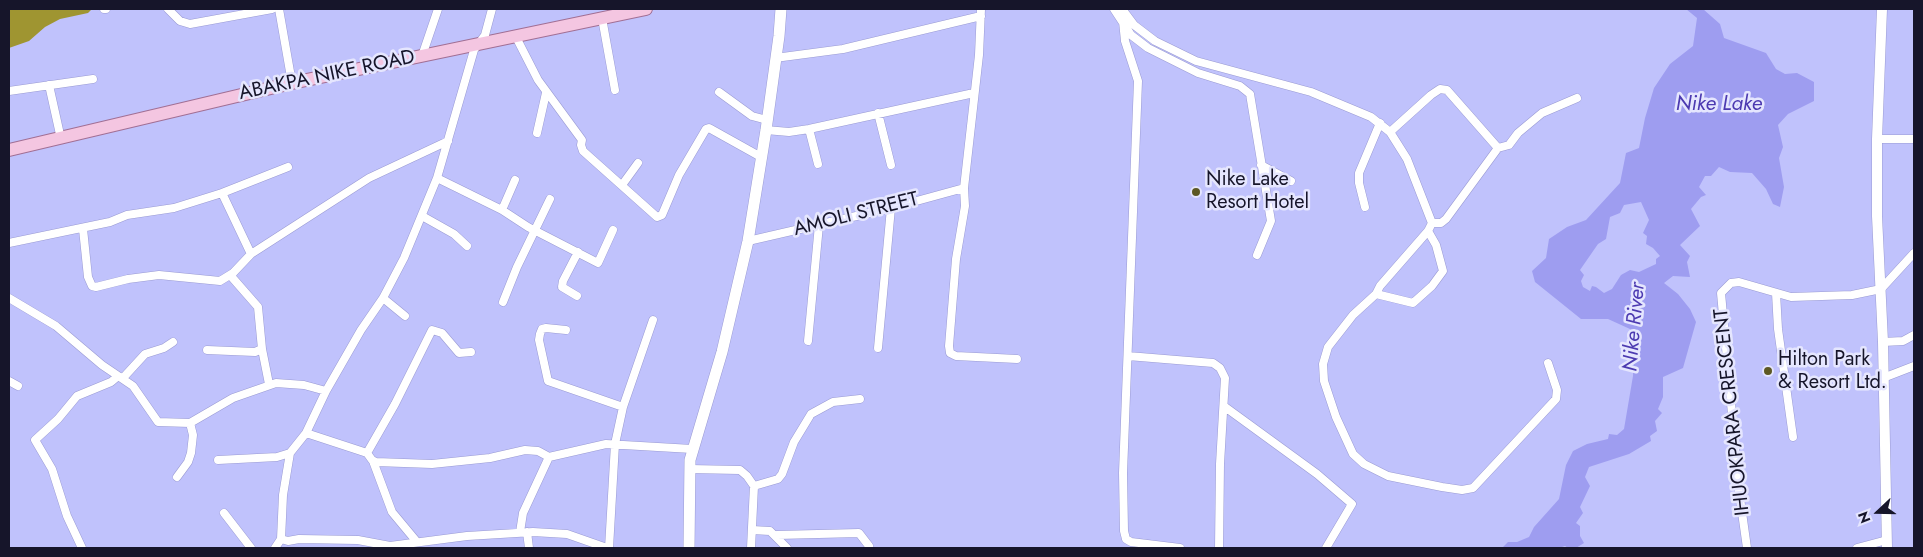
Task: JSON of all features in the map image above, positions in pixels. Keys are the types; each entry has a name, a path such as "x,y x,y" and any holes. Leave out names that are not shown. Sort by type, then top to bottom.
{"main road":[{"name":"ABAKPA NIKE ROAD","path":"9,150 292,82 516,37 602,18 617,12 646,9"},
{"path":"689,548 689,469 692,449 722,352 748,241 767,125 780,9"}],"street":[{"path":"168,9 180,21 190,24 272,9"},
{"path":"280,9 292,82"},
{"path":"422,56 438,9"},
{"path":"275,548 281,539 283,495 290,453 306,433 326,391 361,330 383,298 422,216 438,178 474,50 485,35 492,9"},
{"path":"1114,9 1131,35 1164,57 1198,73 1240,86 1248,91 1251,97 1270,221 1257,255"},
{"path":"1122,9 1134,24 1155,41 1196,61 1311,92 1353,108 1380,123 1390,132 1407,160 1432,223 1428,232 1380,286 1376,294 1353,314 1328,347 1323,364 1324,382 1353,454 1364,464 1388,476 1462,490 1473,488 1556,398 1557,390 1548,363"},
{"path":"1857,548 1887,544 1883,342 1877,216 1877,139 1882,9"},
{"path":"775,58 843,49 981,13 980,54 964,188 965,206 956,259 948,346 950,353 956,356 1017,359"},
{"path":"602,18 615,90"},
{"path":"1123,21 1126,41 1138,81 1123,473 1126,539 1136,544 1180,548"},
{"path":"516,37 521,51 546,93 582,140 583,151 660,218 679,175 706,129 709,128 761,157"},
{"path":"9,91 93,79"},
{"path":"49,85 61,139"},
{"path":"1390,132 1431,95 1440,89 1447,90 1498,148"},
{"path":"719,92 767,125 789,132 974,93"},
{"path":"537,133 546,93"},
{"path":"1432,223 1441,223 1446,219 1498,148 1509,146 1518,134 1542,113 1577,98"},
{"path":"878,113 892,165"},
{"path":"1365,207 1359,183 1359,173 1380,123"},
{"path":"809,129 818,164"},
{"path":"1877,139 1914,139"},
{"path":"83,229 88,277 92,286 159,275 184,276 212,282 220,281 230,275 251,254 369,178 448,141"},
{"path":"622,185 638,163"},
{"path":"1261,165 1291,181"},
{"path":"9,243 83,229 110,222 126,215 174,208 222,193 288,167"},
{"path":"438,178 502,210 536,231 598,263 613,230"},
{"path":"502,210 515,180"},
{"name":"AMOLI STREET","path":"748,241 890,208 964,188"},
{"path":"222,193 251,254"},
{"path":"503,302 517,267 550,199"},
{"path":"878,348 890,208"},
{"path":"422,216 454,234 466,246"},
{"path":"808,341 819,225"},
{"path":"1376,294 1412,303 1432,286 1443,271 1436,245 1428,232"},
{"path":"577,296 562,287 563,281 578,252"},
{"path":"1881,289 1914,253"},
{"path":"230,275 258,307 268,384"},
{"name":"IHUOKPARA CRESCENT","path":"1747,548 1739,491 1721,293 1731,283 1739,282 1791,297 1844,295 1881,289"},
{"path":"1776,293 1778,329 1793,437"},
{"path":"9,298 56,326 133,386 158,422 166,424 190,423 233,398 268,384 304,384 326,391"},
{"path":"383,298 405,316"},
{"path":"281,539 288,541 299,539 358,540 383,547 524,532 567,534 608,548 615,444 623,407 653,320"},
{"path":"566,330 546,328 540,334 539,340 548,381 623,407"},
{"path":"367,453 396,404 432,330 442,333 459,353 471,352"},
{"path":"1883,342 1903,341 1914,335"},
{"path":"82,548 66,516 52,469 35,442 36,437 58,419 77,396 120,377 146,354 164,348 173,342"},
{"path":"207,350 255,352 262,349"},
{"path":"1128,356 1213,363 1220,368 1226,378 1220,464 1219,548"},
{"path":"1883,378 1914,366"},
{"path":"9,381 18,386"},
{"path":"754,486 778,479 782,474 794,442 811,414 833,402 860,399"},
{"path":"1225,407 1317,474 1352,504 1326,548"},
{"path":"177,477 188,462 191,453 193,435 190,423"},
{"path":"306,433 367,453 373,461 392,512 418,542"},
{"path":"373,461 432,464 490,458 525,450 538,451 549,457 615,444 692,449"},
{"path":"218,460 277,457 290,453"},
{"path":"529,548 524,532 523,513 549,457"},
{"path":"689,469 740,470 754,486 750,548"},
{"path":"224,513 251,548"},
{"path":"752,530 767,530 777,535 787,548"},
{"path":"777,535 859,533 869,546"}],"shaded area":[{"path":"9,9 92,9 88,13 60,19 45,27 29,41 9,48"}],"water":[{"name":"Nike Lake","path":"1686,9 1703,9 1720,24 1724,38 1766,53 1776,69 1785,74 1797,73 1814,82 1814,101 1788,114 1778,125 1783,147 1779,158 1784,187 1780,207 1773,204 1766,189 1752,173 1730,172 1719,167 1711,176 1705,176 1699,187 1706,195 1701,197 1691,209 1700,226 1680,245 1690,256 1687,262 1690,277 1673,276 1664,283 1678,294 1690,309 1696,322 1683,368 1663,377 1663,397 1658,409 1662,413 1655,421 1657,431 1650,436 1651,441 1629,454 1589,467 1585,477 1590,486 1580,507 1583,513 1576,523 1580,526 1580,536 1584,543 1576,548 1565,546 1559,548 1502,548 1508,542 1517,542 1529,537 1534,527 1559,499 1566,465 1573,451 1587,444 1608,439 1609,434 1617,435 1624,429 1633,376 1634,349 1630,329 1608,319 1581,319 1535,282 1532,271 1546,258 1549,239 1567,227 1586,220 1620,183 1626,153 1639,148 1654,88 1670,64 1693,46 1697,18","holes":["1641,202 1649,220 1643,233 1647,236 1646,244 1653,248 1660,256 1656,259 1656,264 1639,272 1630,270 1621,275 1612,289 1604,293 1596,287 1592,286 1590,291 1583,287 1581,281 1584,275 1580,270 1598,244 1606,239 1610,217 1620,213 1624,205"]}],"place":[{"name":"Nike Lake Resort Hotel","path":"1196,192"},
{"name":"Hilton Park & Resort Ltd.","path":"1768,371"}],"water label":[{"name":"Nike River","path":"1635,327"}]}
